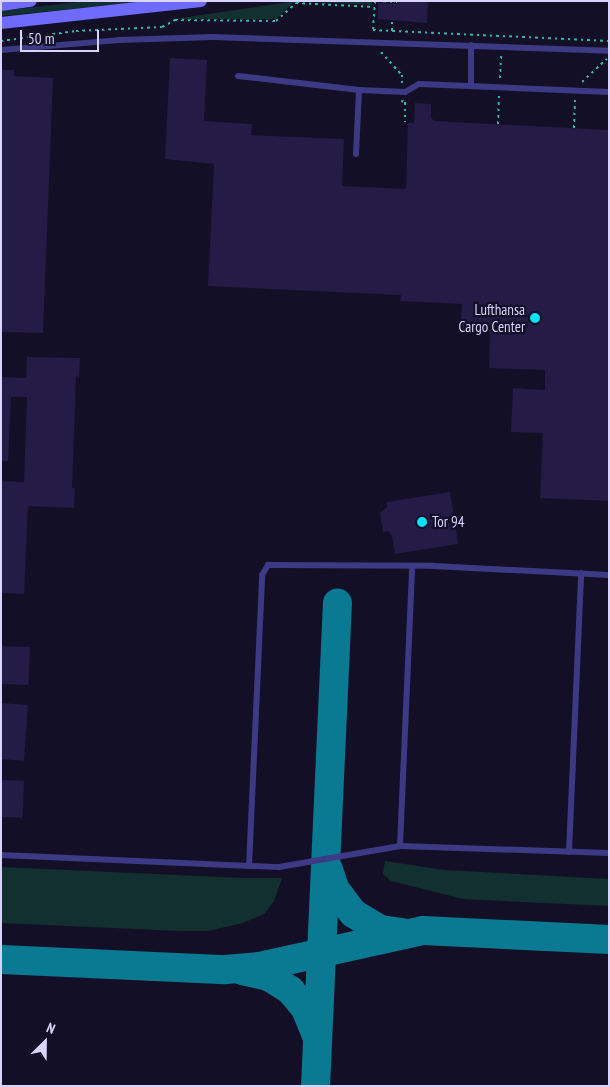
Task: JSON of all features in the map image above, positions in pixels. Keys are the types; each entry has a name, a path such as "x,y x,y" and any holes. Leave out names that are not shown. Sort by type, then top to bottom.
{"street":[{"path":"1,5 31,1"},
{"path":"1,23 201,1"}],"lane":[{"path":"1,50 171,38 378,42 609,51"},
{"path":"471,45 471,86"},
{"path":"238,76 359,90 402,92 419,84 609,92"},
{"path":"356,154 359,90"},
{"path":"250,866 264,569 275,563 412,566 609,575"},
{"path":"400,846 412,566"},
{"path":"569,852 581,574"},
{"path":"1,855 279,866 400,846 609,853"}],"path":[{"path":"397,2 376,1 374,7 374,30 609,41"},
{"path":"1,40 76,31 162,27 175,20 276,21 296,3 374,7"},
{"path":"392,20 392,31"},
{"path":"379,30 378,49 402,75 401,102 406,102 405,122"}],"green space":[{"path":"87,1 149,1 1,16 1,11"},
{"path":"295,1 276,19 174,19"},
{"path":"296,1 372,1 372,5"},
{"path":"385,861 444,870 609,879 609,906 463,899 391,881 383,874"},
{"path":"1,867 243,878 282,878 274,901 264,914 243,923 208,931 180,931 1,923"}],"building":[{"path":"397,1 428,2 427,23 378,19 378,3 397,4"},
{"name":"Lufthansa Cargo Center","path":"170,58 207,60 204,121 252,124 251,135 344,139 342,186 406,189 408,123 414,123 415,103 431,104 431,118 435,121 609,130 609,501 540,498 543,433 511,432 513,388 545,390 545,370 489,368 490,333 460,332 462,304 400,301 401,295 208,286 214,164 165,159"},
{"path":"1,70 14,70 14,76 53,78 43,333 1,332"},
{"path":"27,357 80,358 79,377 76,376 72,488 75,488 74,508 28,506 24,594 1,593 1,481 24,482 27,397 11,397 8,461 1,461 1,377 26,378"},
{"name":"Tor 94","path":"450,492 458,544 395,554 392,536 388,531 383,532 380,513 387,507 387,502"},
{"path":"1,646 30,647 29,685 1,684"},
{"path":"1,703 28,705 24,761 1,759"},
{"path":"1,780 24,781 23,818 1,817"}],"taxiway":[{"path":"315,1086 337,602"},
{"path":"328,869 334,888 353,913 380,929 402,932"},
{"path":"1,959 225,969 259,966 423,930 609,939"},
{"path":"242,970 268,976 290,990 305,1008 316,1035"}],"place":[{"name":"Lufthansa Cargo Center","path":"535,318"},
{"name":"Tor 94","path":"422,522"}]}
